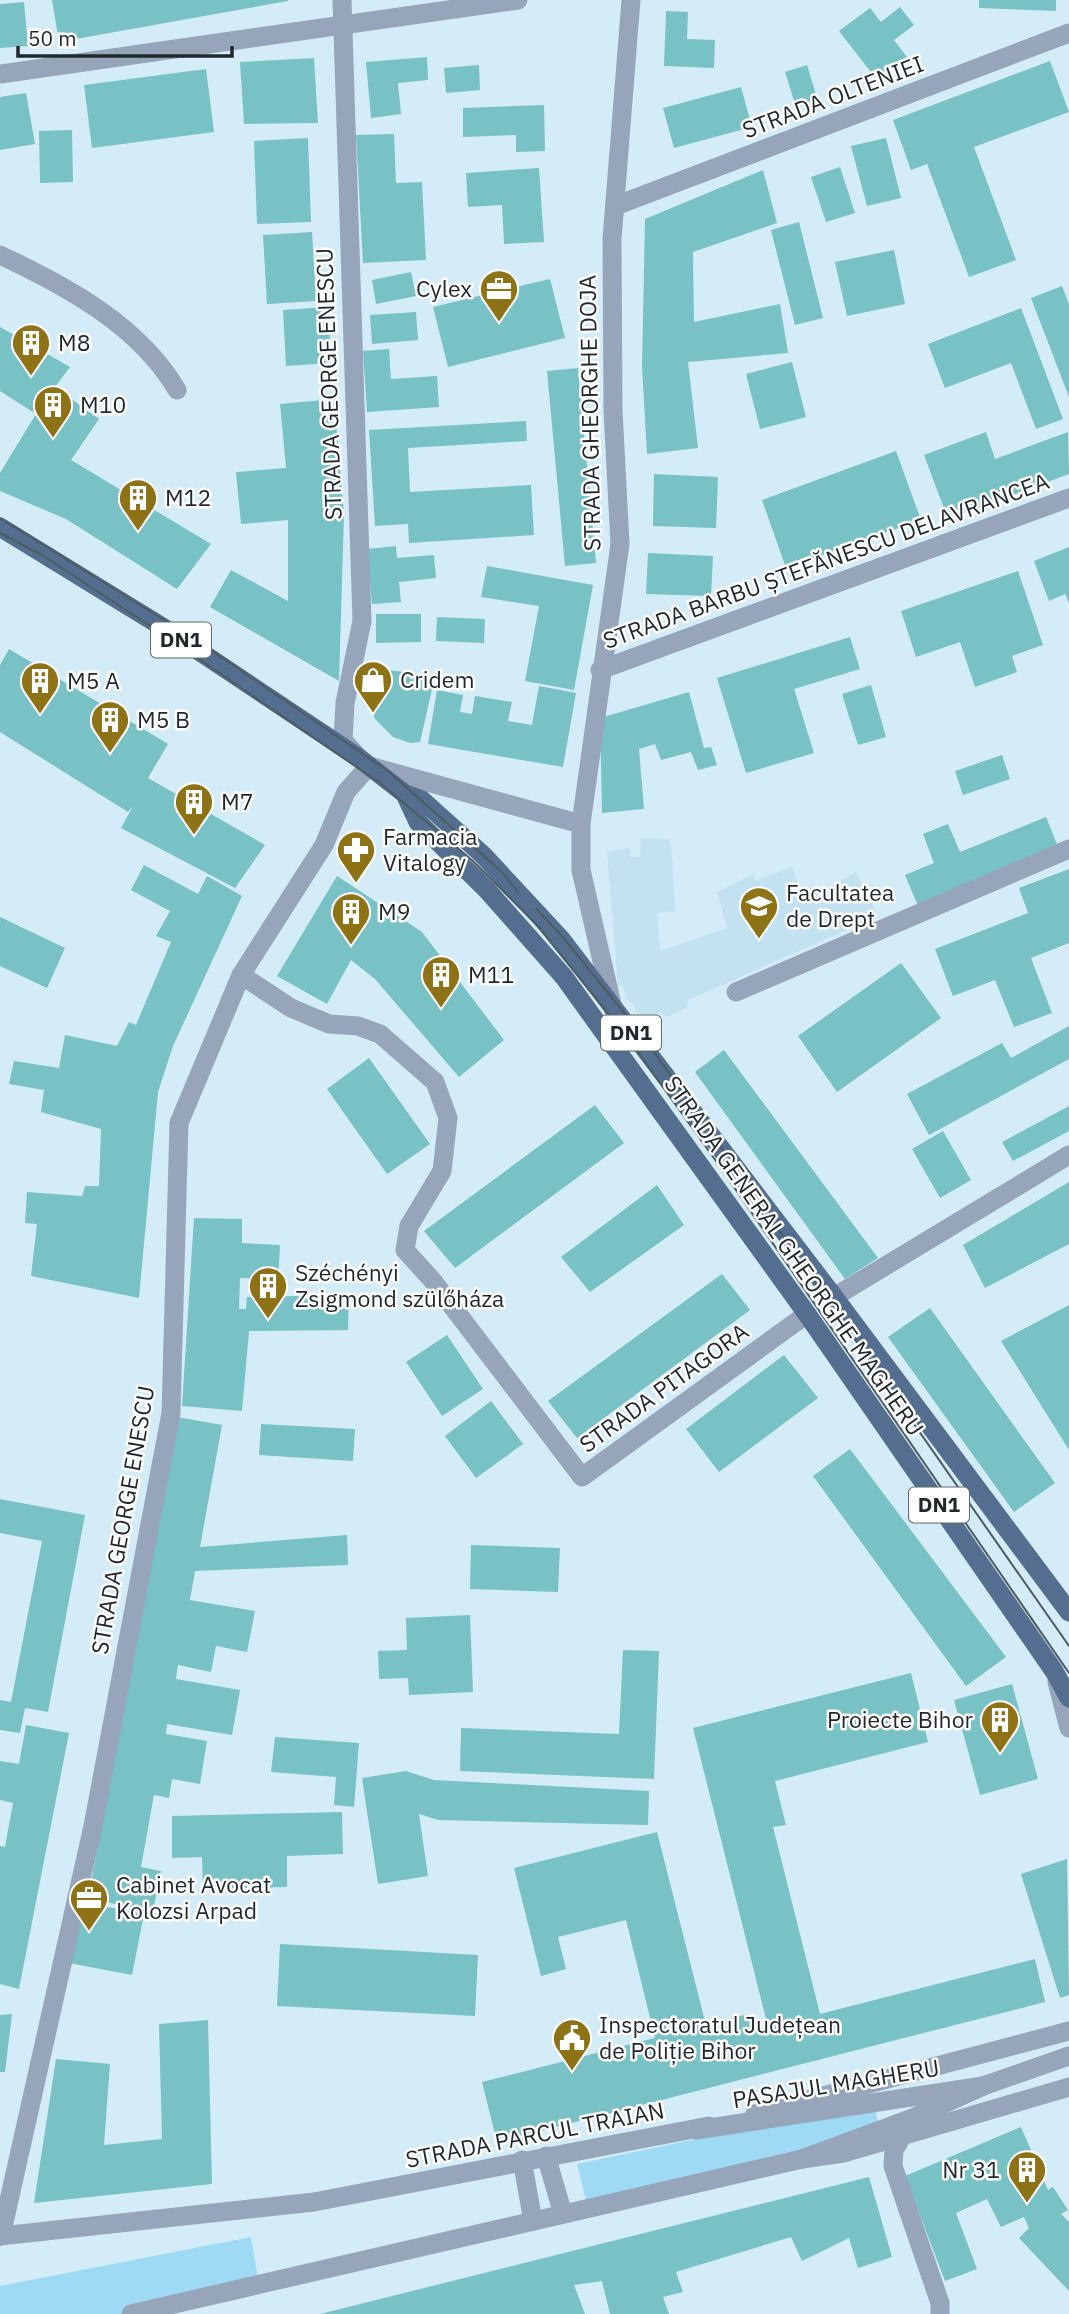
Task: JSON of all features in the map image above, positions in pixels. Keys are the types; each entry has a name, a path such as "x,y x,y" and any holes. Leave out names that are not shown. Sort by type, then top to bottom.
{"main road":[{"name":"STRADA GENERAL GHEORGHE MAGHERU","path":"0,527 169,631 364,762 405,794 422,800 526,900 561,939 834,1297 1069,1612"},
{"name":"STRADA GENERAL GHEORGHE MAGHERU","path":"405,794 418,822 487,890 564,977 807,1314 1054,1671 1069,1698"}],"street":[{"name":"STRADA GEORGE ENESCU","path":"1,2236 93,1826 171,1413 179,1123 241,975 324,845 346,792 364,762 343,740 345,703 362,621 342,0"},
{"path":"0,74 518,0"},
{"name":"STRADA GHEORGHE DOJA","path":"613,1010 582,870 581,824 600,670 620,544 613,410 612,295 615,206 631,0"},
{"name":"STRADA OLTENIEI","path":"615,206 1069,33"},
{"path":"0,255 46,276 115,322 162,364 177,390"},
{"name":"STRADA BARBU ȘTEFĂNESCU DELAVRANCEA","path":"600,670 1069,498"},
{"path":"364,762 581,824"},
{"path":"736,992 1069,849"},
{"name":"STRADA PITAGORA","path":"241,975 291,1008 330,1024 358,1026 380,1034 435,1082 448,1118 442,1171 409,1226 405,1251 433,1281 582,1477 807,1314"},
{"path":"834,1297 1069,1155"},
{"path":"1054,1671 1069,1728"},
{"name":"STRADA PARCUL TRAIAN","path":"1,2236 314,2202 522,2160 696,2130 1069,2031"},
{"name":"PASAJUL MAGHERU","path":"802,2159 913,2118 983,2086 1069,2056"},
{"name":"PASAJUL MAGHERU","path":"696,2130 983,2086"},
{"path":"131,2314 802,2159 844,2153 1069,2087"},
{"path":"903,2135 897,2142 893,2166 942,2310"},
{"path":"547,2156 563,2214"},
{"path":"522,2160 533,2221"}],"shaded area":[{"name":"Facultatea de Drept","path":"641,838 669,839 672,856 675,911 657,913 660,951 727,928 717,892 753,874 755,881 792,867 803,898 856,872 878,916 688,1000 687,1007 666,1017 661,1013 639,1020 634,1005 626,999 623,986 618,984 607,852 631,848 630,857 640,857"},
{"path":"873,2102 880,2129 588,2208 577,2164"},
{"path":"251,2237 259,2284 131,2314 0,2314 0,2286"}],"building":[{"path":"52,0 288,0 288,1 59,42"},
{"path":"979,0 1056,0 1056,11 979,8"},
{"path":"24,2 28,46 0,48 0,4"},
{"path":"900,7 914,25 894,40 907,57 877,80 839,31 870,8 881,22"},
{"path":"666,11 688,12 687,39 715,40 714,68 664,66"},
{"path":"427,57 428,80 398,83 401,114 371,118 366,62"},
{"path":"314,58 318,123 244,124 240,62"},
{"path":"1050,61 1069,112 974,147 1016,260 969,277 927,164 911,170 893,120"},
{"path":"479,65 480,90 446,93 444,68"},
{"path":"807,65 818,101 796,107 785,72"},
{"path":"206,69 214,132 92,148 84,85"},
{"path":"741,87 752,127 674,148 663,108"},
{"path":"26,93 35,144 0,150 0,97"},
{"path":"544,105 545,151 516,152 516,135 463,137 463,108"},
{"path":"72,130 73,182 40,183 39,131"},
{"path":"394,134 396,183 422,182 426,260 363,263 356,135"},
{"path":"308,138 311,222 257,224 254,141"},
{"path":"886,138 901,198 867,206 851,146"},
{"path":"840,167 855,213 826,222 811,177"},
{"path":"539,168 544,242 504,244 502,205 468,207 466,173"},
{"path":"763,170 777,223 693,252 694,322 780,304 788,353 688,362 698,448 647,454 642,367 645,219"},
{"path":"799,222 823,318 795,325 771,230"},
{"path":"312,232 316,301 267,304 263,235"},
{"path":"894,250 905,304 847,316 835,262"},
{"path":"411,272 416,296 376,304 372,280"},
{"name":"Cylex","path":"550,279 565,338 448,367 433,307"},
{"path":"1062,286 1069,304 1069,397 1031,298"},
{"path":"328,307 331,363 286,366 283,310"},
{"path":"1021,308 1063,419 1036,429 1011,363 945,388 928,344"},
{"path":"416,312 418,340 372,344 370,315"},
{"path":"0,327 70,367 55,387 99,419 71,460 211,544 177,589 66,519 0,491 0,473 36,414 0,391"},
{"path":"389,349 391,379 437,376 439,407 367,412 363,351"},
{"path":"792,362 806,417 760,429 746,374"},
{"path":"578,368 596,563 565,566 547,371"},
{"path":"334,399 344,514 339,681 210,607 231,570 288,601 288,520 241,524 236,472 286,468 280,404"},
{"path":"526,421 527,441 408,448 410,492 531,485 534,535 409,543 408,524 375,526 369,430"},
{"path":"986,432 995,459 1068,432 1069,474 948,519 924,455"},
{"path":"896,451 921,520 786,568 762,500"},
{"path":"654,474 718,477 716,528 653,526"},
{"path":"396,546 397,558 434,555 436,578 399,582 401,602 372,604 367,549"},
{"path":"1069,547 1069,603 1065,594 1049,601 1034,561"},
{"path":"648,553 713,556 711,596 646,594"},
{"path":"487,566 593,585 574,690 525,681 539,606 481,597"},
{"path":"1018,571 1043,645 1012,656 1017,672 975,687 960,642 916,657 901,611"},
{"path":"376,614 421,614 421,642 376,643"},
{"path":"437,617 485,619 484,643 436,641"},
{"path":"850,637 860,669 794,689 814,753 746,773 717,678"},
{"path":"9,649 168,744 148,778 265,845 235,888 121,828 133,806 128,812 0,732 0,665"},
{"path":"373,668 435,676 420,742 410,743 393,737 375,719 367,699"},
{"path":"871,685 886,737 858,745 842,694"},
{"path":"539,686 576,693 563,767 428,744 437,690 463,695 460,712 472,714 475,696 512,702 508,721 532,725"},
{"path":"689,692 704,748 711,747 717,765 698,770 691,752 661,760 655,744 639,749 644,809 602,813 600,718"},
{"path":"1002,755 1010,779 963,795 955,771"},
{"path":"1046,817 1059,849 918,906 905,875 934,863 923,834 948,824 960,852"},
{"path":"144,865 198,894 207,876 242,896 173,1046 158,1092 139,1298 31,1276 37,1224 25,1223 27,1192 82,1196 85,1186 99,1186 101,1129 41,1112 44,1090 9,1084 14,1061 59,1068 65,1035 117,1046 129,1022 136,1025 171,942 156,936 170,911 131,890"},
{"path":"1069,869 1069,943 1031,958 1052,1013 1014,1027 995,980 953,996 935,949 1028,913 1019,888"},
{"path":"337,876 422,932 504,1040 459,1077 375,979 351,960 327,1004 277,976"},
{"path":"0,917 65,948 47,988 0,966"},
{"path":"901,963 941,1018 837,1092 798,1036"},
{"path":"1069,1026 1069,1059 929,1135 907,1094 1002,1043 1011,1058"},
{"path":"724,1050 878,1258 845,1279 695,1072"},
{"path":"369,1058 430,1144 387,1174 327,1089"},
{"path":"595,1105 624,1143 455,1268 424,1231"},
{"path":"1069,1106 1069,1131 1013,1161 1002,1142"},
{"path":"943,1131 971,1180 940,1198 912,1149"},
{"path":"1069,1182 1069,1244 985,1288 963,1245"},
{"path":"657,1185 684,1225 590,1292 561,1257"},
{"name":"Széchényi Zsigmond szülőháza","path":"194,1218 242,1219 242,1243 280,1245 278,1279 240,1278 239,1309 246,1309 247,1297 349,1295 348,1330 249,1331 242,1411 182,1406"},
{"path":"722,1274 750,1310 577,1438 548,1401"},
{"path":"1069,1305 1069,1450 1001,1341"},
{"path":"930,1308 1055,1483 1014,1512 888,1337"},
{"path":"447,1335 483,1389 442,1416 406,1362"},
{"path":"784,1355 818,1398 719,1472 686,1429"},
{"path":"491,1401 523,1444 476,1478 445,1436"},
{"path":"177,1417 222,1425 200,1547 347,1535 348,1565 195,1571 190,1600 255,1611 247,1652 216,1646 211,1672 178,1665 176,1679 240,1690 232,1735 167,1724 166,1734 207,1741 200,1784 172,1779 169,1798 154,1795 141,1867 161,1871 153,1911 88,1899"},
{"path":"261,1424 355,1429 353,1461 259,1455"},
{"path":"850,1449 1006,1657 966,1686 813,1476"},
{"path":"0,1499 85,1515 48,1712 25,1708 20,1733 0,1730 0,1700 11,1702 42,1541 0,1533"},
{"path":"471,1545 560,1548 558,1592 470,1589"},
{"path":"470,1615 473,1692 409,1695 408,1678 379,1679 378,1651 407,1650 406,1618"},
{"path":"623,1650 659,1651 654,1779 460,1771 461,1728 619,1734"},
{"path":"911,1673 928,1742 775,1781 786,1825 773,1827 820,2014 1035,1959 1045,2002 497,2142 482,2082 655,2038 626,1920 558,1937 566,1969 541,1976 514,1868 657,1832 706,2025 748,2014 752,2031 768,2027 693,1728"},
{"name":"Proiecte Bihor","path":"1012,1684 1038,1779 980,1795 954,1700"},
{"path":"26,1725 69,1733 19,1989 0,1984 0,1846 5,1847 13,1803 0,1800 0,1761 19,1764"},
{"path":"275,1737 359,1743 354,1807 334,1805 336,1777 271,1772"},
{"path":"406,1771 434,1780 649,1791 648,1825 438,1820 419,1814 428,1876 378,1884 362,1778"},
{"path":"342,1812 343,1854 287,1856 287,1887 203,1889 202,1857 172,1858 172,1816"},
{"path":"1067,1859 1069,1995 1060,1998 1021,1874"},
{"path":"82,1902 144,1914 132,1975 69,1963"},
{"path":"280,1944 478,1955 475,2016 277,2006"},
{"path":"12,2014 5,2072 0,2072 0,2015"},
{"path":"208,2020 212,2184 34,2203 56,2059 110,2064 104,2145 162,2139 159,2024"},
{"path":"1021,2127 1048,2190 1053,2187 1068,2210 1061,2214 1069,2222 1069,2291 1019,2238 1029,2228 1024,2217 1001,2227 987,2199 956,2213 977,2269 945,2281 905,2176"},
{"path":"869,2177 892,2257 858,2268 849,2238 802,2261 791,2237 676,2272 683,2292 663,2297 669,2314 610,2314 602,2281 574,2285 585,2314 320,2314"}],"tram line":[{"path":"0,518 195,639 388,771 502,872 518,892"},
{"path":"0,533 42,555 158,631 380,783 473,861 536,924 627,1037 716,1161 1069,1673"},
{"path":"536,909 561,935 643,1036 1069,1646"}],"place":[{"name":"Cylex","path":"499,323"},
{"name":"M8","path":"31,377"},
{"name":"M10","path":"53,439"},
{"name":"M12","path":"138,532"},
{"name":"Cridem","path":"373,714"},
{"name":"M5 A","path":"40,715"},
{"name":"M5 B","path":"110,754"},
{"name":"M7","path":"194,836"},
{"name":"Farmacia Vitalogy","path":"356,884"},
{"name":"Facultatea de Drept","path":"759,940"},
{"name":"M9","path":"351,946"},
{"name":"M11","path":"441,1009"},
{"name":"Széchényi Zsigmond szülőháza","path":"268,1320"},
{"name":"Proiecte Bihor","path":"1000,1754"},
{"name":"Cabinet Avocat Kolozsi Arpad","path":"89,1932"},
{"name":"Inspectoratul Județean de Poliție Bihor","path":"572,2072"},
{"name":"Nr 31","path":"1027,2204"}]}
